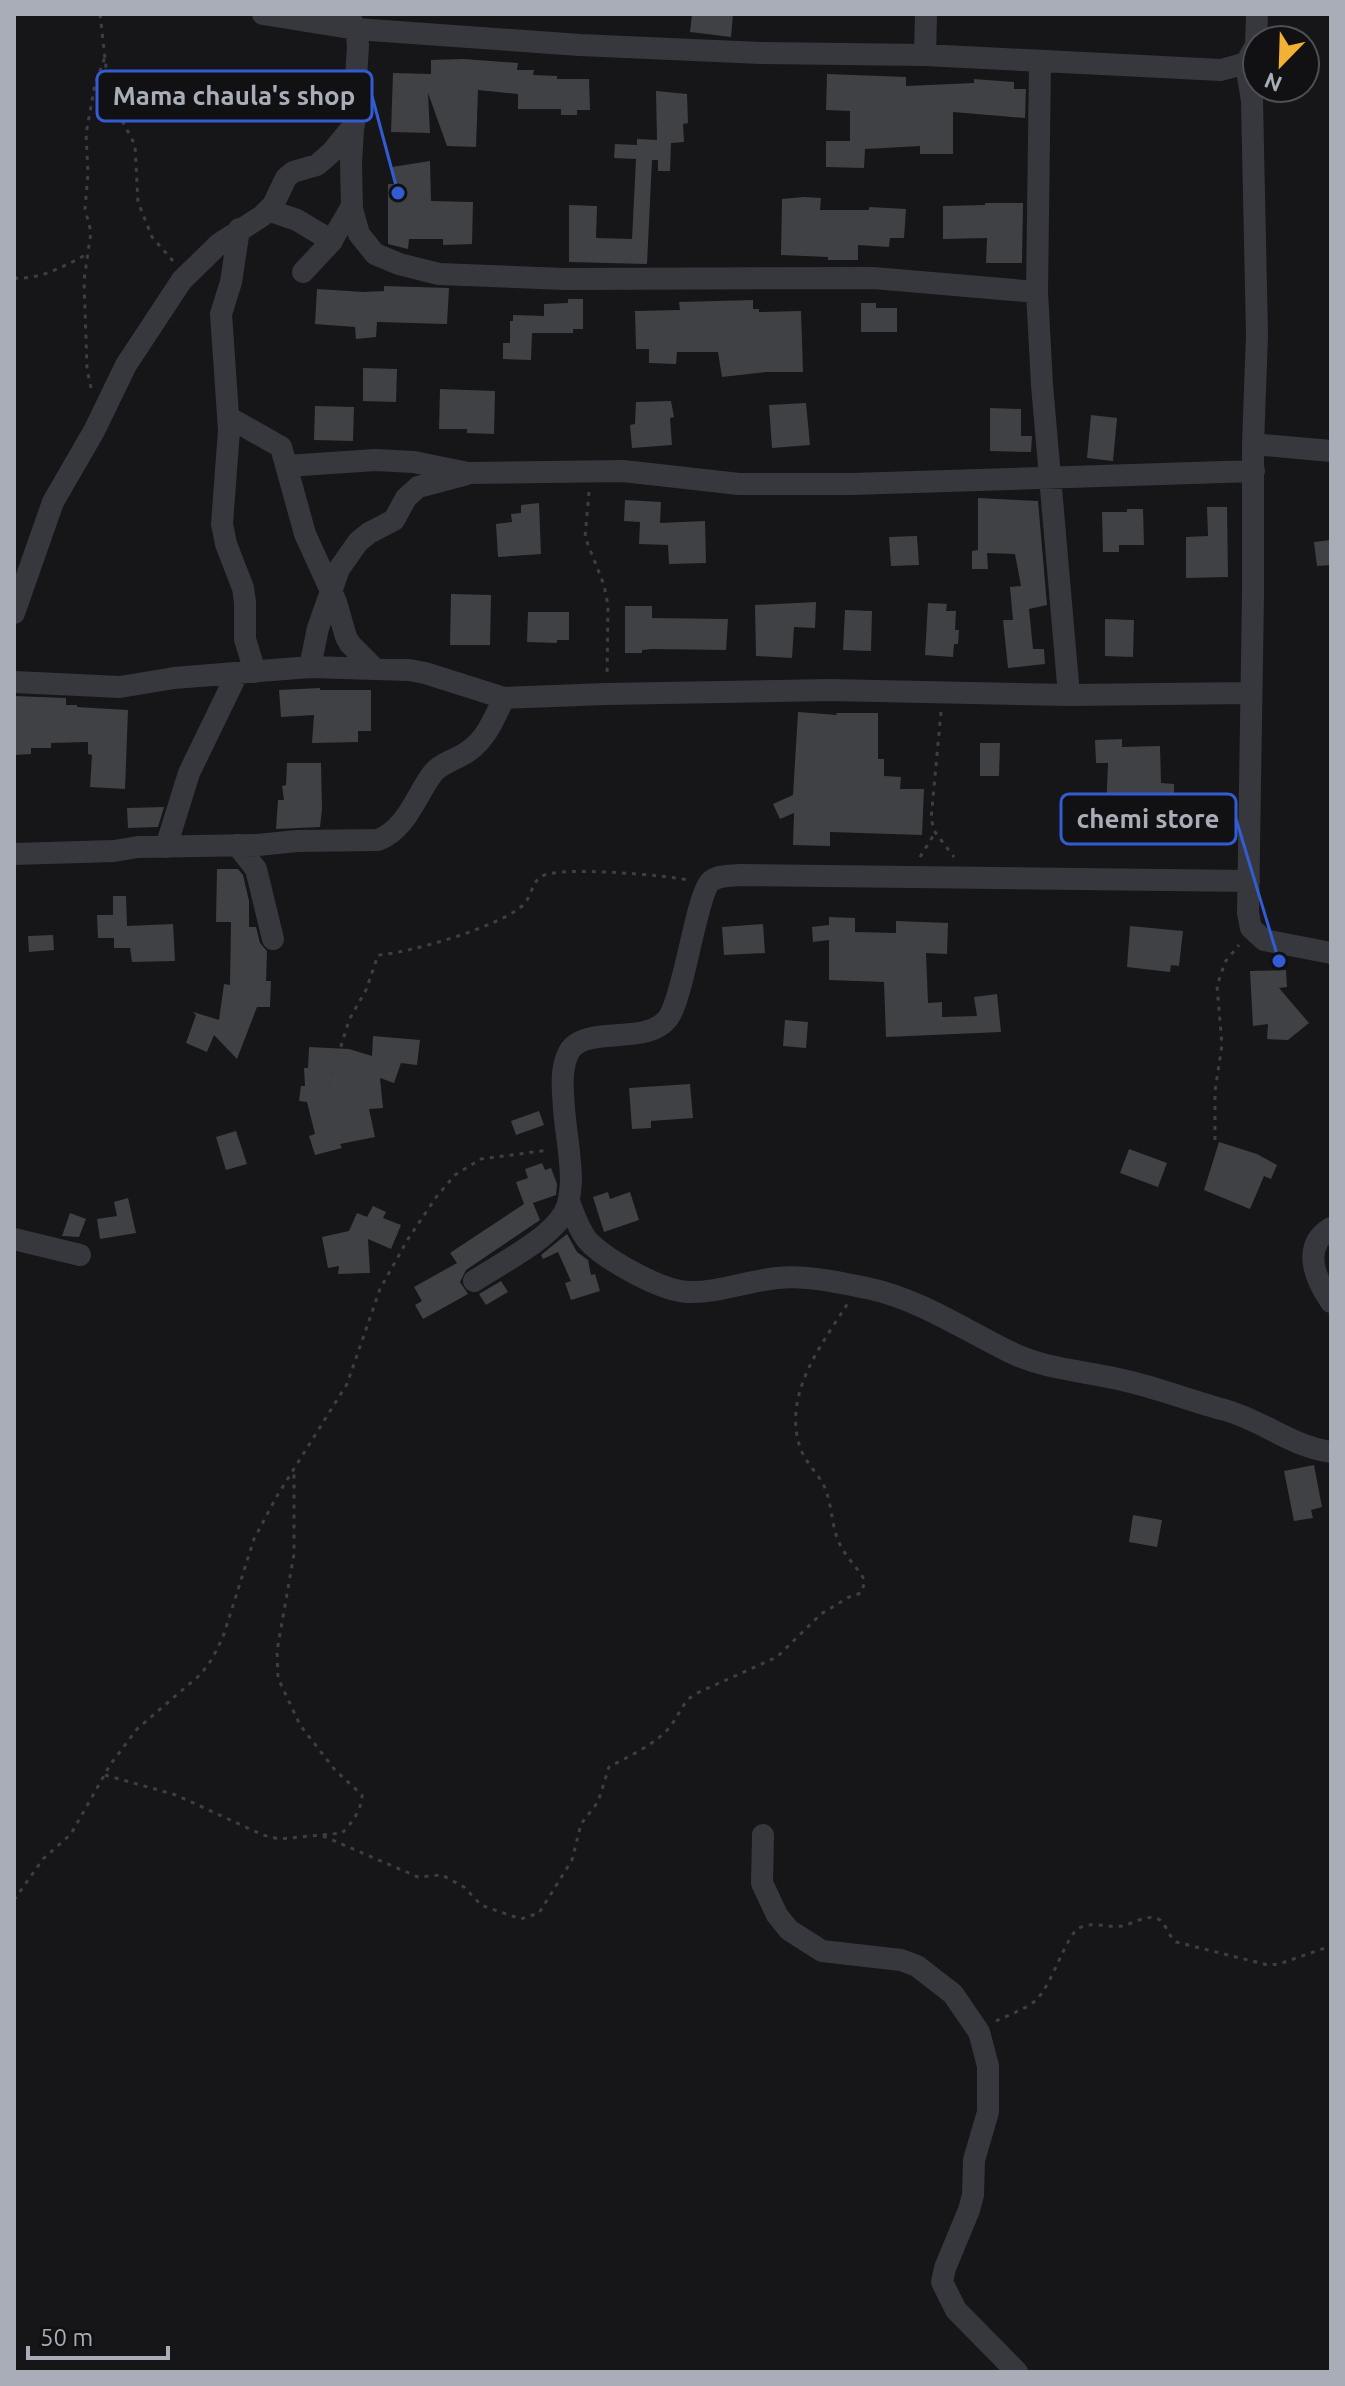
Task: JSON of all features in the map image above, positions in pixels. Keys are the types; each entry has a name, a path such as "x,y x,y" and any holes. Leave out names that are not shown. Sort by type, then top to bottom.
{"street":[{"path":"263,14 666,50 925,55 1221,70 1241,64"},
{"path":"925,55 926,14"},
{"path":"352,22 358,45 352,206 359,234 375,254 399,264 439,274 577,279 873,278 1037,292"},
{"path":"1040,62 1037,292 1069,695"},
{"path":"1252,104 1257,335 1248,913 1255,934 1264,940 1331,953"},
{"path":"14,613 53,502 126,365 182,280 219,244 268,210 286,178 293,172 317,165 354,125"},
{"path":"303,272 332,241 352,206"},
{"path":"268,210 297,220 332,241"},
{"path":"166,847 189,773 246,673 243,588 226,544 222,524 228,417 221,314 231,282 239,229"},
{"path":"228,417 281,447 305,534 332,592 350,644 375,669"},
{"path":"1253,444 1331,451"},
{"path":"287,466 375,460 414,462 468,473 662,474 753,484 852,484 1254,471"},
{"path":"310,667 318,628 339,569 358,542 394,520 412,492 424,484 452,480 468,473"},
{"path":"14,682 120,687 174,678 310,667 425,673 504,698 830,690 1069,695 1250,693"},
{"path":"14,854 297,841 364,842 384,838 403,820 437,770 481,742 504,698"},
{"path":"237,845 256,869 273,939"},
{"path":"474,1281 554,1225 564,1214 569,1202 571,1174 563,1075 568,1053 573,1045 582,1040 632,1034 666,1021 678,998 706,887 712,880 740,875 1249,881"},
{"path":"569,1202 581,1231 591,1244 655,1284 686,1292 708,1291 799,1277 859,1287 908,1301 1034,1362 1129,1381 1228,1411 1306,1447 1331,1452"},
{"path":"1331,1228 1320,1237 1313,1253 1317,1279 1331,1302"},
{"path":"14,1239 80,1255"},
{"path":"763,1835 762,1883 777,1915 789,1930 822,1951 901,1960 917,1966 953,1994 979,2032 988,2066 988,2112 974,2160 973,2195 969,2210 942,2282 956,2310 1017,2372"}],"path":[{"path":"100,14 116,109 135,145 138,202 152,237 171,257 179,287"},
{"path":"104,411 92,391 87,369 84,280 91,232 85,209 88,173 86,134 95,84 105,57"},
{"path":"14,278 51,271 89,253"},
{"path":"595,472 586,510 585,537 604,585 608,605 606,694"},
{"path":"943,693 931,819 935,832 972,878"},
{"path":"908,878 935,832"},
{"path":"329,1085 349,1020 366,990 378,955 450,938 516,910 524,905 537,880 544,875 612,873 680,878 706,887"},
{"path":"1215,1140 1215,1091 1222,1045 1217,986 1231,952 1255,934"},
{"path":"14,1900 38,1865 71,1834 105,1775 137,1729 201,1674 212,1659 223,1637 254,1539 347,1384 361,1339 387,1277 415,1229 455,1175 481,1159 568,1148"},
{"path":"323,1836 418,1877 442,1875 464,1887 481,1905 516,1918 528,1918 539,1913 572,1860 581,1824 598,1802 609,1767 660,1737 695,1694 777,1657 821,1614 861,1593 865,1581 844,1554 836,1537 825,1487 798,1442 795,1415 799,1394 814,1356 859,1287"},
{"path":"105,1775 176,1795 263,1835 279,1839 342,1833 359,1810 362,1795 335,1770 300,1725 278,1678 277,1651 294,1554 294,1468"},
{"path":"979,2032 1034,2002 1053,1976 1072,1934 1078,1928 1122,1926 1152,1917 1163,1922 1167,1934 1176,1942 1268,1965 1331,1946"}],"building":[{"path":"692,14 733,14 731,37 690,32"},
{"path":"431,60 518,63 517,70 534,70 533,75 557,76 557,79 589,79 590,110 577,110 577,115 561,115 561,109 518,109 518,94 478,90 476,147 447,146 428,93 430,133 391,132 393,73 431,74"},
{"path":"827,74 906,77 906,86 974,83 974,79 1014,82 1014,89 1026,89 1025,118 953,112 953,154 920,154 920,146 865,149 864,168 826,167 826,141 850,141 850,111 826,110"},
{"path":"656,91 687,94 688,123 683,124 684,142 671,143 670,171 658,171 658,160 652,160 647,264 569,262 569,205 597,206 596,238 632,239 636,159 614,158 615,144 637,145 637,139 657,140"},
{"path":"430,161 431,201 473,202 472,244 443,245 443,239 409,239 408,249 388,244 388,184 394,184 392,167"},
{"path":"821,198 820,210 869,210 869,207 906,209 904,238 890,238 889,247 858,245 858,260 781,255 782,199"},
{"path":"1023,203 1022,263 986,263 987,238 943,239 943,206"},
{"path":"384,286 449,288 447,324 377,322 376,337 356,339 355,327 315,324 317,289 364,292 384,291"},
{"path":"568,299 583,299 583,329 573,329 573,333 532,333 531,360 503,359 503,343 510,343 513,315 544,316 544,304 568,303"},
{"path":"753,300 753,309 759,309 759,312 801,311 803,372 722,377 718,352 677,352 676,364 649,363 649,349 636,349 635,311 680,310 679,302"},
{"path":"861,303 876,303 876,308 897,308 897,332 861,332"},
{"path":"363,368 397,369 396,402 363,401"},
{"path":"440,389 495,391 494,434 467,433 467,429 439,429"},
{"path":"671,401 674,417 670,418 672,445 632,448 630,425 635,424 636,402"},
{"path":"806,403 810,445 772,448 769,405"},
{"path":"315,406 354,407 353,441 314,440"},
{"path":"990,408 1021,409 1021,436 1032,436 1031,452 990,451"},
{"path":"1091,415 1117,418 1113,461 1087,458"},
{"path":"978,498 1038,501 1047,605 1029,609 1033,649 1044,649 1045,664 1008,668 1003,620 1013,620 1010,587 1021,586 1015,554 987,553 988,569 972,569 972,551 978,550"},
{"path":"625,500 661,502 660,523 705,521 706,563 669,564 668,545 639,544 640,522 624,521"},
{"path":"539,503 541,554 498,557 496,524 512,522 511,514 521,513 521,505"},
{"path":"1207,507 1227,507 1228,577 1186,578 1186,537 1208,536"},
{"path":"1127,509 1143,509 1144,545 1119,545 1119,552 1103,552 1102,512 1127,512"},
{"path":"917,536 919,565 891,566 889,537"},
{"path":"1331,540 1331,565 1317,566 1314,542"},
{"path":"451,594 491,595 490,645 450,645"},
{"path":"816,602 815,628 794,627 792,658 756,656 755,605"},
{"path":"928,603 947,604 946,611 956,611 955,630 959,630 953,657 925,655"},
{"path":"625,606 652,606 652,618 728,619 726,650 652,649 642,650 642,653 625,653"},
{"path":"845,610 872,611 871,651 843,650"},
{"path":"528,612 569,612 569,640 557,640 557,643 527,642"},
{"path":"1105,619 1134,620 1133,657 1105,656"},
{"path":"279,690 371,690 371,731 358,731 358,742 312,743 314,715 281,717"},
{"path":"14,696 66,698 66,705 128,710 125,789 90,787 92,755 88,754 88,742 51,743 51,748 31,748 31,754 14,755"},
{"path":"798,712 837,715 878,713 878,759 884,759 884,776 901,777 900,789 924,789 922,835 830,832 830,846 793,845 794,813 780,819 773,804 793,795"},
{"path":"1122,739 1122,747 1160,746 1161,783 1174,784 1174,823 1210,823 1210,845 1186,844 1186,838 1105,834 1108,763 1096,763 1095,740"},
{"path":"980,743 1000,743 999,776 980,776"},
{"path":"287,763 321,763 320,827 276,829 278,800 284,800 282,786 286,785"},
{"path":"164,807 158,827 128,828 127,808"},
{"path":"217,869 238,869 243,875 249,901 249,927 256,927 260,943 267,951 266,981 271,981 270,1007 257,1007 237,1059 214,1035 207,1052 186,1043 196,1015 193,1012 219,1020 224,984 230,985 231,922 216,922"},
{"path":"113,896 126,896 127,926 173,924 175,961 132,962 130,948 114,948 114,938 98,938 97,915 113,915"},
{"path":"829,917 855,918 855,932 896,933 896,921 948,923 947,954 926,953 928,1003 942,1002 942,1017 977,1016 974,997 997,994 1001,1032 886,1037 884,982 829,980 829,940 813,942 812,927 829,925"},
{"path":"763,924 765,953 724,955 722,927"},
{"path":"1130,926 1183,931 1179,966 1171,965 1170,972 1127,967"},
{"path":"53,935 54,950 29,952 28,936"},
{"path":"1286,970 1287,987 1279,988 1309,1023 1288,1040 1267,1039 1268,1024 1253,1026 1250,971"},
{"path":"785,1020 808,1022 806,1048 783,1046"},
{"path":"373,1036 420,1040 417,1065 401,1063 394,1083 380,1078 383,1108 369,1109 375,1137 340,1144 342,1148 315,1155 309,1136 315,1134 307,1102 299,1101 301,1086 305,1086 304,1068 308,1068 309,1047 349,1049 372,1056"},
{"path":"690,1084 693,1118 651,1121 651,1128 632,1129 629,1088"},
{"path":"539,1111 544,1125 516,1135 511,1121"},
{"path":"236,1131 247,1164 226,1170 216,1137"},
{"path":"1219,1142 1257,1154 1277,1165 1271,1179 1264,1176 1250,1209 1204,1190"},
{"path":"1129,1149 1167,1163 1158,1187 1120,1173"},
{"path":"542,1163 545,1170 551,1168 557,1184 556,1195 533,1203 540,1220 466,1270 460,1282 468,1294 423,1319 415,1305 422,1301 414,1287 457,1263 450,1253 524,1204 516,1182 528,1178 525,1169"},
{"path":"608,1192 610,1199 630,1192 639,1220 604,1232 593,1197"},
{"path":"128,1198 136,1233 100,1239 97,1219 117,1216 114,1202"},
{"path":"373,1206 386,1212 383,1218 401,1225 391,1249 368,1239 370,1273 338,1274 339,1266 328,1268 322,1237 349,1231 357,1213 367,1217"},
{"path":"70,1213 86,1219 79,1237 62,1236"},
{"path":"567,1234 577,1252 588,1260 591,1275 595,1274 600,1291 571,1300 565,1283 571,1281 558,1252 543,1259 541,1255"},
{"path":"501,1281 508,1292 486,1305 479,1294"},
{"path":"1314,1465 1322,1507 1311,1510 1313,1518 1294,1521 1284,1471"},
{"path":"1133,1515 1162,1520 1157,1547 1129,1542"}],"place":[{"name":"Mama chaula's shop","path":"398,193"},
{"name":"chemi store","path":"1279,961"}]}
